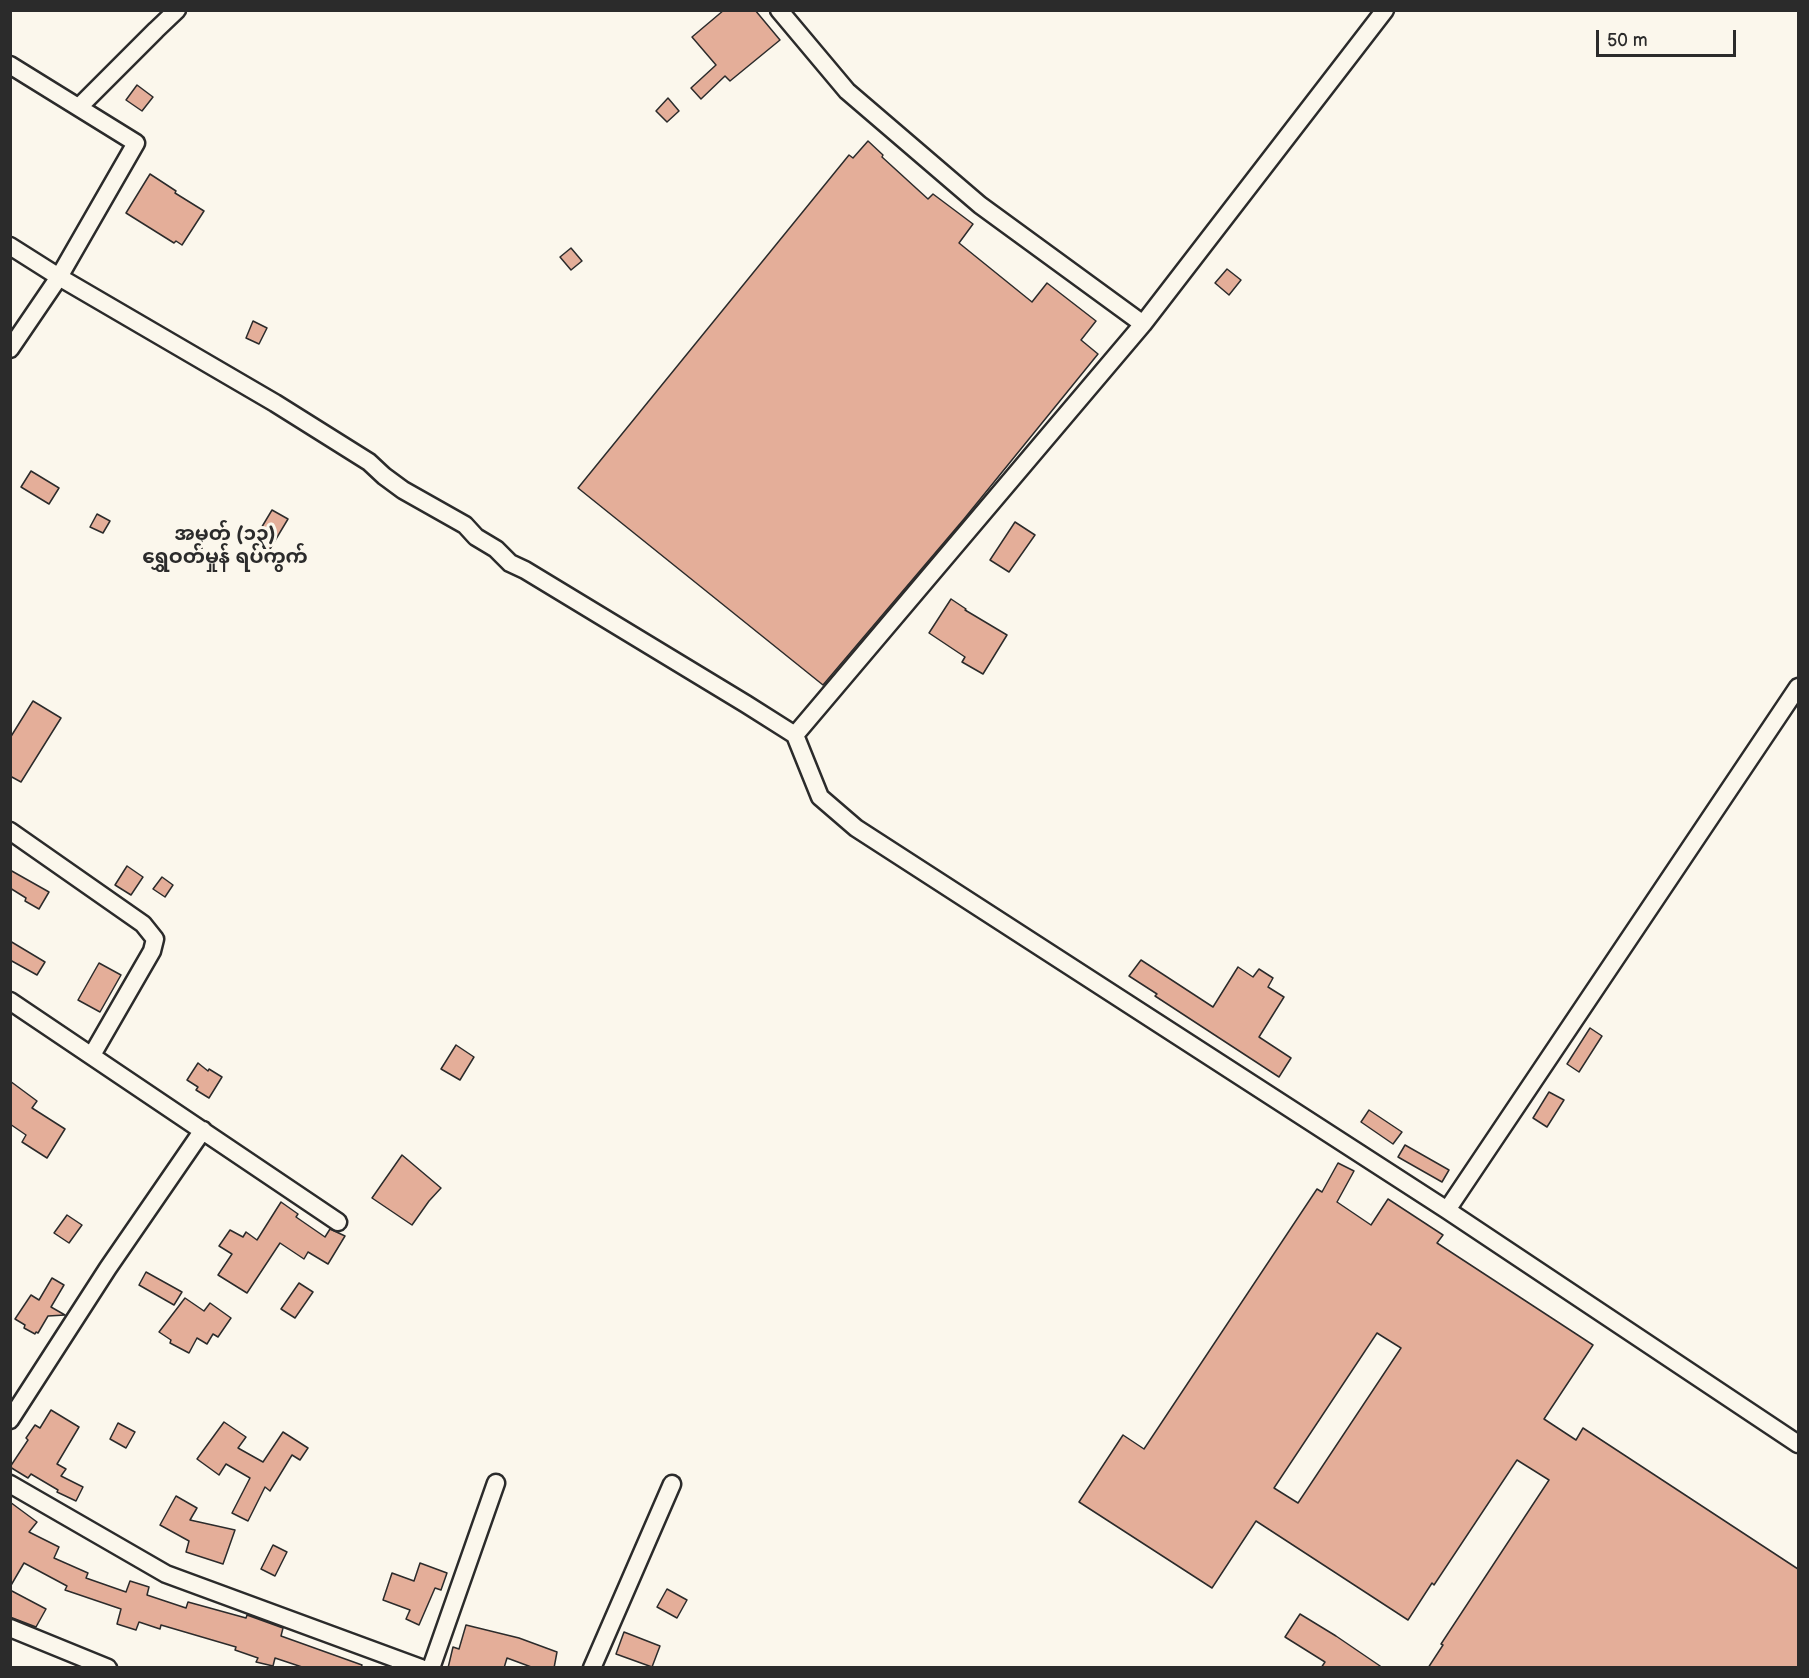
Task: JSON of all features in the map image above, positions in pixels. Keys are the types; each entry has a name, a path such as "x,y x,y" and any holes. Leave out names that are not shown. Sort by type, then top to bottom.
{"street":[{"path":"79,107 177,10"},
{"path":"779,10 847,91 980,205 1143,324"},
{"path":"795,735 1143,324 1385,10"},
{"path":"10,64 136,143 59,277 10,349"},
{"path":"10,246 275,403 369,462 403,490 465,525 476,537 496,549 510,563 795,735 820,797 855,828 1447,1210 1798,1444"},
{"path":"1447,1210 1798,687"},
{"path":"10,831 142,924 155,939 152,951 92,1055"},
{"path":"10,1000 338,1222"},
{"path":"10,1420 108,1268 203,1130"},
{"path":"431,1668 496,1483"},
{"path":"10,1484 166,1574 421,1668"},
{"path":"592,1668 672,1484"},
{"path":"10,1628 108,1668"}],"building":[{"path":"724,10 755,10 780,40 730,81 725,76 701,99 691,88 716,65 692,37"},
{"path":"137,85 153,97 142,111 126,100"},
{"path":"668,98 679,111 667,122 656,111"},
{"path":"868,141 928,199 933,194 973,224 959,243 1032,302 1047,283 1096,321 1081,340 1098,354 964,519 823,685 578,488 849,155 853,158"},
{"path":"150,174 204,211 182,245 176,241 174,243 126,213"},
{"path":"571,248 582,261 571,270 560,257"},
{"path":"1227,269 1241,280 1229,295 1215,283"},
{"path":"253,321 267,328 259,344 246,338"},
{"path":"31,471 59,488 49,504 21,487"},
{"path":"272,510 288,519 270,549 254,540"},
{"path":"97,514 110,521 103,533 90,527"},
{"path":"1015,522 1035,535 1009,572 990,560"},
{"path":"951,599 1007,635 983,674 962,662 965,657 929,633"},
{"path":"33,701 61,718 21,782 10,776 10,738"},
{"path":"127,866 143,877 131,895 115,885"},
{"path":"10,870 49,892 39,909 10,888"},
{"path":"162,877 173,885 165,897 153,889"},
{"path":"10,941 45,962 37,975 10,960"},
{"path":"1141,960 1213,1007 1238,967 1253,977 1259,969 1273,978 1268,987 1284,997 1259,1037 1291,1058 1279,1077 1155,996 1157,994 1129,976"},
{"path":"99,963 121,975 100,1012 78,1000"},
{"path":"1590,1028 1602,1036 1579,1072 1567,1064"},
{"path":"456,1045 474,1057 460,1080 441,1069"},
{"path":"198,1063 208,1071 209,1069 222,1077 209,1098 196,1090 198,1087 187,1080"},
{"path":"10,1081 37,1101 32,1108 65,1129 47,1158 22,1142 26,1135 10,1124"},
{"path":"1549,1092 1564,1100 1547,1127 1533,1118"},
{"path":"1369,1110 1402,1132 1393,1144 1361,1122"},
{"path":"1405,1145 1449,1170 1442,1182 1398,1157"},
{"path":"402,1155 441,1188 412,1225 372,1198"},
{"path":"1338,1163 1354,1171 1337,1202 1371,1225 1388,1199 1443,1235 1437,1243 1593,1345 1544,1419 1576,1440 1583,1428 1798,1569 1798,1668 1428,1668 1443,1645 1441,1644 1549,1480 1517,1460 1408,1620 1256,1521 1212,1588 1079,1502 1123,1435 1144,1449 1317,1189 1322,1192","holes":["1377,1333 1401,1348 1298,1503 1274,1488"]},
{"path":"281,1202 298,1214 296,1217 325,1237 330,1229 345,1236 328,1264 308,1252 304,1259 280,1243 247,1293 218,1275 232,1254 219,1246 230,1230 243,1237 246,1232 257,1240"},
{"path":"67,1215 82,1225 69,1243 54,1233"},
{"path":"146,1272 182,1292 174,1305 139,1285"},
{"path":"52,1278 64,1285 51,1307 65,1315 48,1316 38,1333 35,1334 15,1319 31,1295 39,1300"},
{"path":"299,1283 313,1292 295,1318 281,1309"},
{"path":"185,1298 204,1311 210,1303 231,1318 218,1337 213,1334 207,1344 197,1338 189,1353 170,1343 171,1340 159,1332"},
{"path":"51,1410 79,1427 57,1464 66,1469 61,1476 83,1487 76,1501 57,1492 58,1490 31,1474 28,1478 10,1467 35,1425 40,1428"},
{"path":"224,1422 246,1437 238,1448 263,1462 283,1432 308,1448 300,1460 292,1455 270,1491 265,1487 248,1521 232,1513 250,1478 226,1464 219,1475 197,1459"},
{"path":"118,1423 135,1432 126,1448 110,1439"},
{"path":"176,1496 197,1508 190,1520 235,1530 223,1564 186,1552 189,1541 160,1525"},
{"path":"10,1502 37,1522 29,1532 59,1547 54,1558 88,1573 86,1578 126,1592 130,1581 149,1587 147,1595 186,1608 188,1602 246,1618 247,1615 283,1628 281,1636 362,1665 361,1668 305,1668 275,1658 273,1666 256,1662 258,1658 235,1650 236,1647 161,1625 160,1629 139,1622 136,1630 117,1624 121,1609 65,1590 67,1586 24,1563 10,1587"},
{"path":"273,1545 287,1552 275,1576 261,1569"},
{"path":"420,1563 447,1573 441,1590 435,1588 419,1625 406,1619 410,1610 383,1600 392,1573 414,1581"},
{"path":"667,1589 687,1600 677,1618 657,1607"},
{"path":"10,1590 46,1609 36,1627 10,1617"},
{"path":"1300,1614 1383,1668 1321,1668 1325,1662 1285,1637"},
{"path":"466,1625 519,1638 557,1652 554,1668 534,1668 507,1658 504,1668 448,1668 453,1647 459,1649"},
{"path":"624,1632 660,1646 652,1667 616,1654"}],"district":[{"name":"အမှတ် (၁၃) ရွှေဝတ်မှုန် ရပ်ကွက်","path":"225,546"}]}
